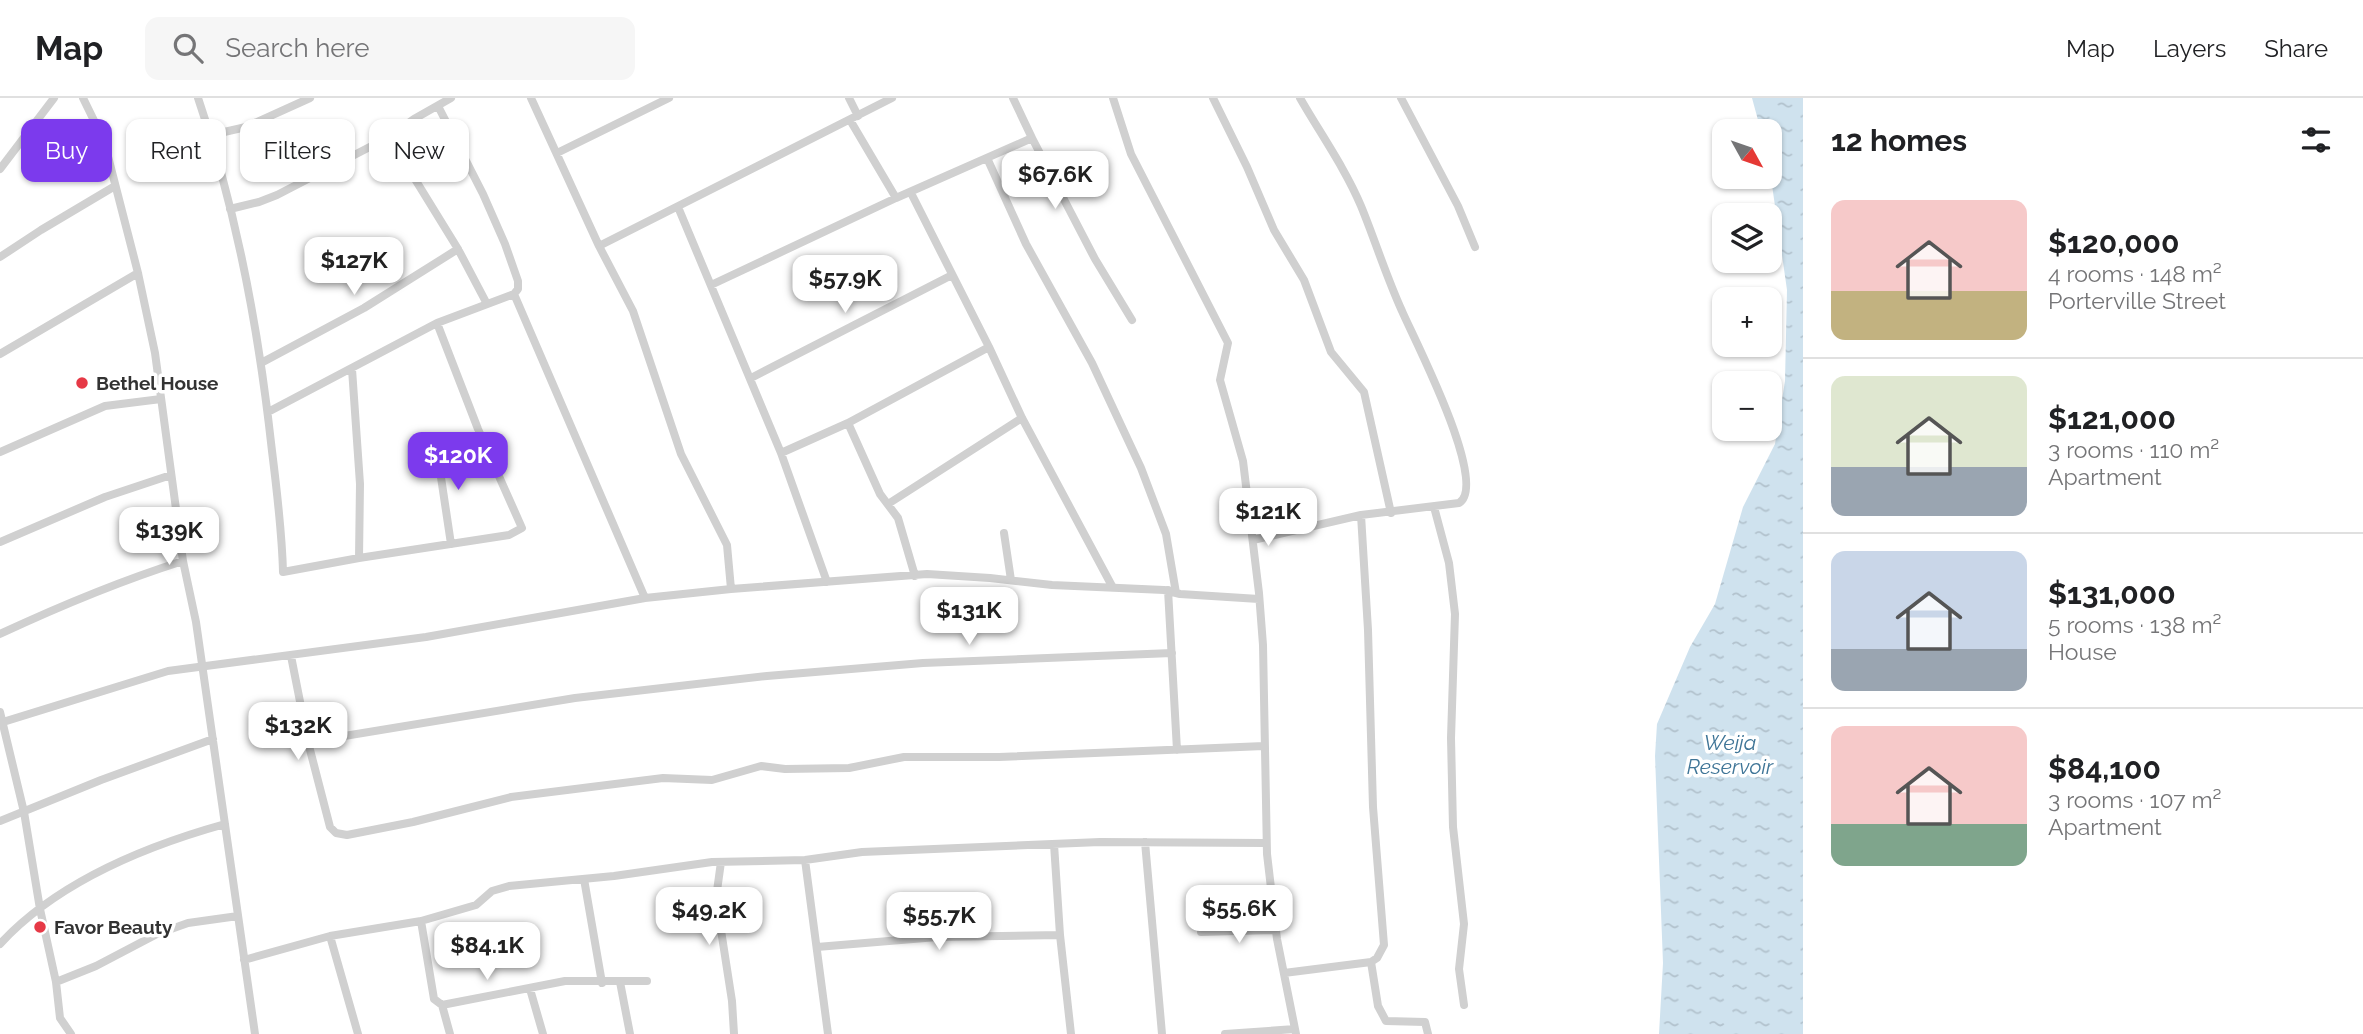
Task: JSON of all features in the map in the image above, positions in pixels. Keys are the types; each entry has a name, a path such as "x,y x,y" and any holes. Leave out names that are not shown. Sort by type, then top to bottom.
{"street":[{"path":"0,169 54,98"},
{"path":"83,98 104,141 138,272 155,353 183,561 213,739 255,1034"},
{"path":"198,98 205,119"},
{"path":"226,132 246,127 310,98"},
{"path":"414,119 452,98"},
{"path":"531,98 599,246 633,311 681,454 727,545 731,589"},
{"path":"557,153 669,98"},
{"path":"849,98 854,118 896,198"},
{"path":"599,246 892,98"},
{"path":"1013,98 1031,138 1095,259 1132,320"},
{"path":"1113,98 1130,154 1228,343 1220,380 1243,461 1253,540 1263,645 1265,843 1276,930 1296,1032 1226,1034"},
{"path":"1213,98 1248,167 1274,230 1304,279 1331,352 1364,392 1391,513"},
{"path":"1253,540 1360,515 1459,503 1467,495 1465,468 1441,395 1402,311 1361,206 1300,98"},
{"path":"1401,98 1458,206 1475,247"},
{"path":"268,412 437,323 514,294 518,289 519,281 505,244 438,106"},
{"path":"711,285 1031,138"},
{"path":"230,209 276,195 369,147"},
{"path":"987,158 1026,244 1091,363 1141,468 1166,534 1172,592 1177,750"},
{"path":"223,182 253,313 261,363 283,572 509,535 522,528 478,429 437,323"},
{"path":"417,182 488,304"},
{"path":"0,257 115,186"},
{"path":"911,193 1022,418 1112,586"},
{"path":"678,206 781,453 827,582"},
{"path":"261,363 364,308 458,249"},
{"path":"0,354 138,272"},
{"path":"751,378 952,275"},
{"path":"514,294 645,598"},
{"path":"781,453 848,423 989,347"},
{"path":"352,369 360,484 359,558"},
{"path":"0,452 104,406 161,399"},
{"path":"888,504 1022,418"},
{"path":"848,423 880,494 901,525 915,576"},
{"path":"436,444 451,544"},
{"path":"0,542 105,497 171,475"},
{"path":"1434,507 1449,563 1455,614 1451,738 1453,827 1464,924 1459,969 1465,1005"},
{"path":"1284,973 1371,962 1381,952 1384,941 1373,807 1368,630 1360,515"},
{"path":"1004,533 1011,580"},
{"path":"0,634 76,599 183,561"},
{"path":"1,722 168,671 426,637 645,598 731,589 941,575 1259,599"},
{"path":"308,742 575,698 767,676 923,663 1172,653"},
{"path":"291,656 308,742 330,827 347,835 511,797 663,778 712,780 761,766 785,769 849,768 904,757 999,757 1264,746"},
{"path":"0,712 24,812 40,909 56,982 60,1018 71,1034"},
{"path":"0,821 213,739"},
{"path":"0,944 40,909 112,865 179,837 225,824"},
{"path":"1145,842 1162,1034"},
{"path":"244,960 330,936 421,921 476,905 492,891 509,887 721,862 805,860 862,852 1054,844 1265,843"},
{"path":"1054,844 1060,934 1072,1034"},
{"path":"805,860 828,1034"},
{"path":"721,862 716,898 732,1000 734,1034"},
{"path":"584,879 601,983"},
{"path":"56,982 96,966 157,934 188,923 238,916"},
{"path":"421,921 434,999 442,1005 450,1034"},
{"path":"1201,932 1276,930"},
{"path":"817,947 937,937 1060,934"},
{"path":"330,936 358,1034"},
{"path":"1371,962 1378,1006 1386,1021 1425,1022 1428,1034"},
{"path":"442,1005 565,981 647,981"},
{"path":"620,982 630,1034"},
{"path":"530,989 542,1034"}],"water":[{"name":"Weija Reservoir","path":"1752,98 1803,98 1803,1034 1659,1034 1663,963 1655,756 1657,724 1690,647 1715,604 1743,507 1775,441 1782,441 1787,290 1782,255 1782,203 1775,203 1773,189 1782,189 1782,119 1758,119"}],"place":[{"name":"Bethel House","path":"82,383"},
{"name":"Favor Beauty","path":"40,927"}]}
